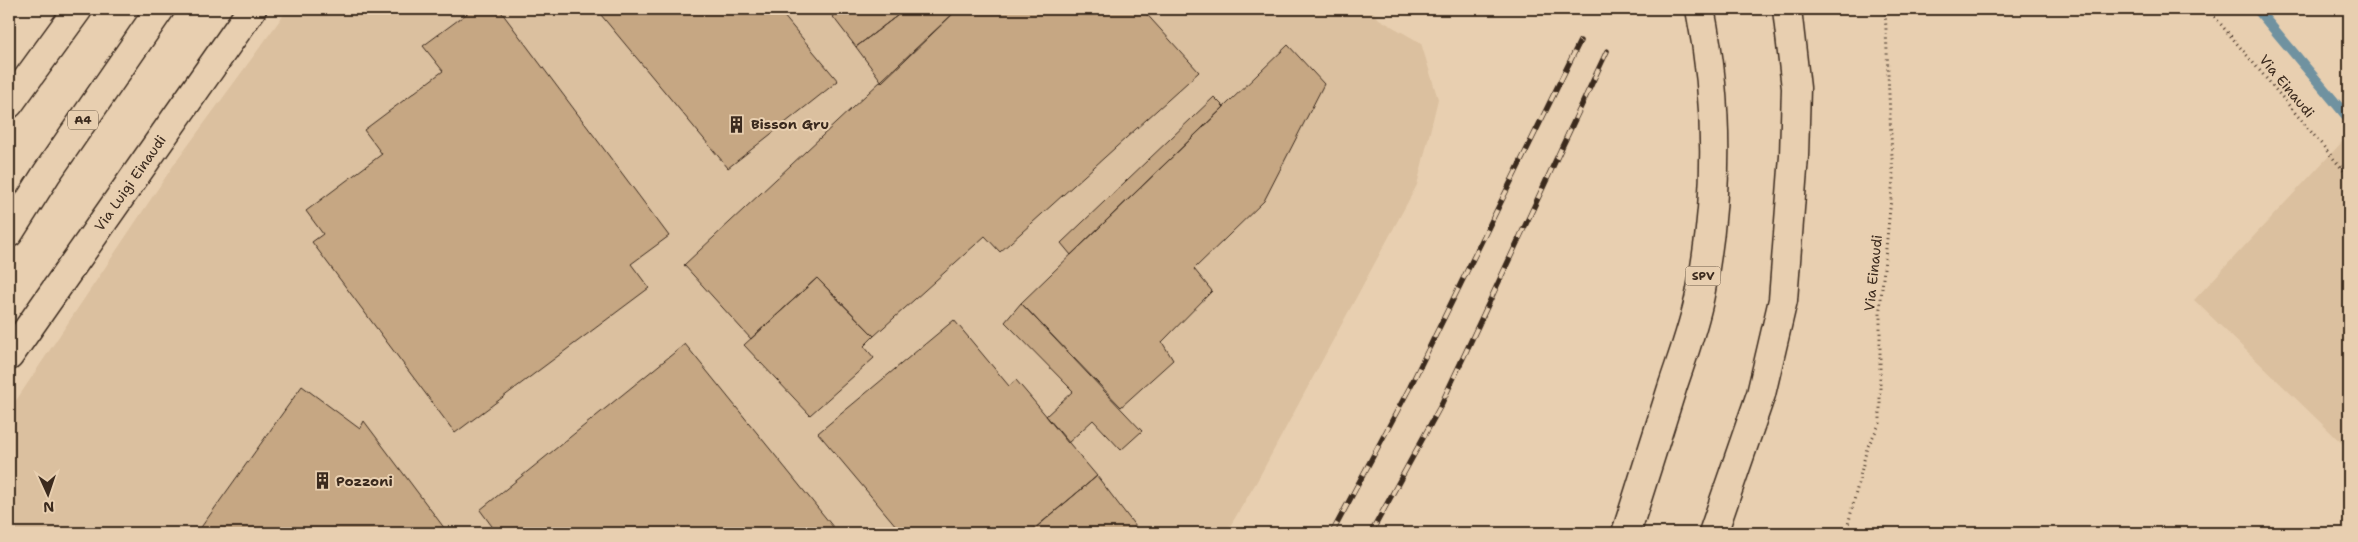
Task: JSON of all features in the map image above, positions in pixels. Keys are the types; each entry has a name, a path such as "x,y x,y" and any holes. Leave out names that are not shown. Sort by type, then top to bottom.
{"main road":[{"path":"9,104 78,9"},
{"name":"A4","path":"9,234 47,173 160,9"},
{"name":"Via Luigi Einaudi","path":"9,356 252,9"},
{"name":"SPV","path":"1626,533 1694,319 1708,247 1713,182 1714,120 1710,76 1700,9"},
{"path":"1713,533 1761,394 1783,300 1794,156 1796,88 1788,9"}],"path":[{"name":"Via Einaudi","path":"1846,533 1867,448 1880,423 1880,308 1893,179 1885,9"},
{"name":"Via Einaudi","path":"2208,9 2349,177"}],"shaded area":[{"path":"288,9 1371,9 1379,19 1421,43 1438,99 1417,185 1257,481 1226,533 9,533 9,411 173,166"},
{"path":"2344,140 2349,146 2349,450 2194,300"}],"building":[{"path":"473,9 499,9 669,236 631,264 649,288 455,433 312,242 323,234 306,211 382,154 364,130 443,71 423,46"},
{"name":"Bisson Gru","path":"596,9 778,9 838,81 728,168"},
{"path":"827,9 906,9 856,47"},
{"path":"906,9 958,9 882,82 856,47"},
{"path":"958,9 1142,9 1199,72 1000,252 985,236 874,336 817,278 751,339 684,265"},
{"path":"1288,45 1324,84 1264,201 1194,269 1212,291 1162,342 1173,360 1121,407 1021,303"},
{"path":"1214,97 1224,107 1071,255 1061,243"},
{"path":"817,278 874,336 864,346 874,358 810,415 744,345"},
{"path":"1021,303 1142,431 1121,450 1093,420 1068,443 1046,416 1073,391 1005,322"},
{"path":"954,320 1009,386 1016,380 1097,476 1029,533 902,533 818,433"},
{"path":"685,344 838,533 497,533 480,510"},
{"name":"Pozzoni","path":"302,386 360,429 364,421 448,533 197,533"},
{"path":"1097,476 1136,527 1128,533 1034,533 1032,531"}],"waterway":[{"path":"2257,9 2349,119"}],"railway":[{"path":"1332,533 1410,387 1580,41"},
{"path":"1371,533 1440,407 1607,51"}],"place":[{"name":"Bisson Gru","path":"737,124"},
{"name":"Pozzoni","path":"322,481"}]}
